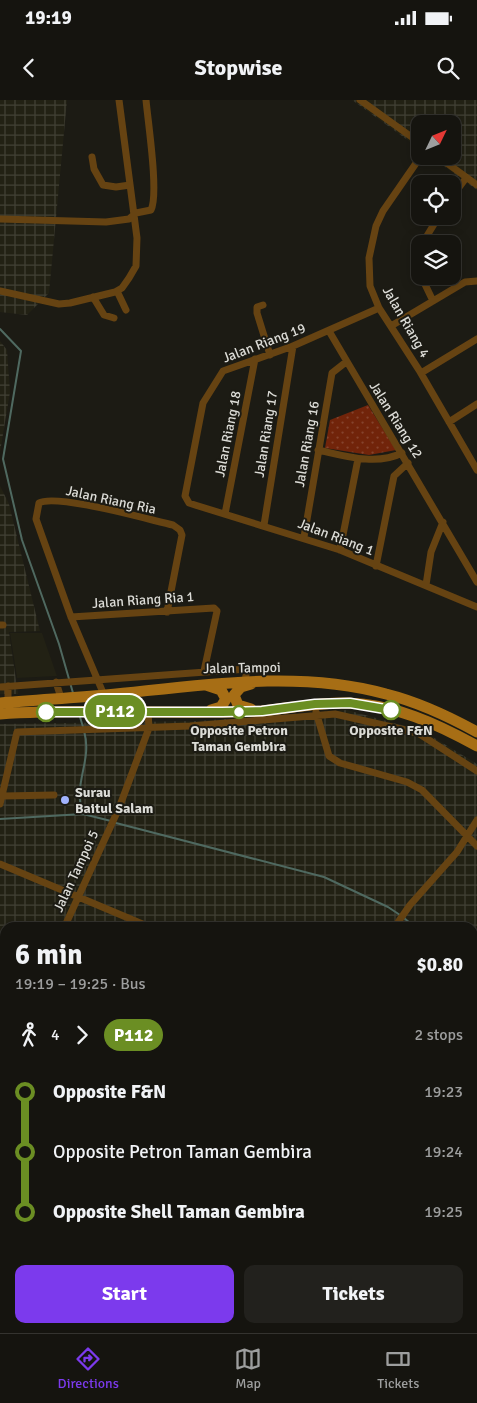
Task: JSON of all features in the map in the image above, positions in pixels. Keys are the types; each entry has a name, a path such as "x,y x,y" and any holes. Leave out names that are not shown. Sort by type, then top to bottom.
{"main road":[{"name":"Jalan Tampoi","path":"4,702 104,695 245,681 349,686 385,693 445,715 477,732"},
{"path":"262,711 243,708 235,702 234,695 241,687 264,682"},
{"path":"202,684 221,690 226,699 221,707 205,712"},
{"path":"0,714 86,710 148,712 262,711 315,709 350,703 402,713 440,726 477,746"}],"street":[{"path":"0,291 59,304 117,291 122,288 136,266 137,238 119,100"},
{"path":"0,219 106,222 129,219 136,213 151,210 154,201 154,182 146,100"},
{"path":"360,100 411,137"},
{"path":"92,157 94,169 103,185 116,187 130,185"},
{"name":"Jalan Riang 4","path":"416,165 383,211 368,258 370,286 379,308 421,373 477,469"},
{"path":"449,165 477,185"},
{"path":"461,185 466,178"},
{"path":"390,326 465,282 477,281"},
{"path":"425,285 432,302"},
{"path":"117,291 126,310"},
{"path":"93,297 104,315 114,318"},
{"path":"263,305 257,308 257,313 270,355"},
{"name":"Jalan Riang 19","path":"185,496 203,403 223,371 329,332 379,308"},
{"name":"Jalan Riang 12","path":"329,332 402,452 477,582"},
{"path":"421,373 477,339"},
{"name":"Jalan Riang 17","path":"264,525 293,346"},
{"name":"Jalan Riang 18","path":"225,514 255,359"},
{"name":"Jalan Riang 16","path":"304,537 332,373 346,362"},
{"path":"449,422 477,404"},
{"path":"318,450 358,459 391,458 402,452"},
{"path":"340,550 358,459"},
{"path":"376,566 394,476 408,463"},
{"name":"Jalan Riang 1","path":"185,496 190,503 304,537 340,550 477,607"},
{"name":"Jalan Riang Ria","path":"104,695 71,617 36,519 39,503 42,501 77,504 173,525 180,530 182,535 167,612"},
{"path":"426,585 431,552 443,522"},
{"name":"Jalan Riang Ria 1","path":"71,617 216,609 204,671"},
{"path":"4,702 4,687 97,678 248,669 245,681"},
{"path":"56,682 70,697"},
{"path":"315,709 330,756 340,764 407,782 422,790 477,846"},
{"path":"54,795 1,800 17,732 204,725 315,709 418,733 477,772"},
{"name":"Jalan Tampoi 5","path":"67,922 115,816 149,728 148,712"},
{"path":"204,725 205,712"},
{"path":"398,922 410,906 458,852 477,820"},
{"path":"0,864 138,922"}],"shaded area":[{"path":"0,100 67,100 49,293 27,315 0,312"},
{"path":"352,100 477,100 477,190 461,178 461,175 456,175 442,165 461,165 461,115 411,115 411,143"},
{"path":"0,341 7,350 10,392 0,452"},
{"path":"368,405 396,450 369,455 325,448 330,420"},
{"path":"0,486 9,504 40,631 9,632 18,694 0,694"},
{"path":"10,633 42,633 57,676 17,678"},
{"path":"347,710 423,731 477,764 477,922 0,922 0,724 198,721"}],"waterway":[{"path":"0,329 21,351 3,459 22,540 59,644 73,693"},
{"path":"80,717 83,727"},
{"path":"83,814 80,792 86,752 84,731"},
{"path":"0,819 83,814 111,821"},
{"path":"116,823 324,877 388,907 400,915"},
{"path":"404,918 409,922"}],"bus line":[{"name":"P112","path":"46,712 86,710 148,712 262,711 315,704 350,703 391,710"}],"place":[{"name":"Opposite F&N","path":"391,710"},
{"name":"Opposite Petron Taman Gembira","path":"239,712"},
{"name":"Surau Baitul Salam","path":"65,800"}]}
